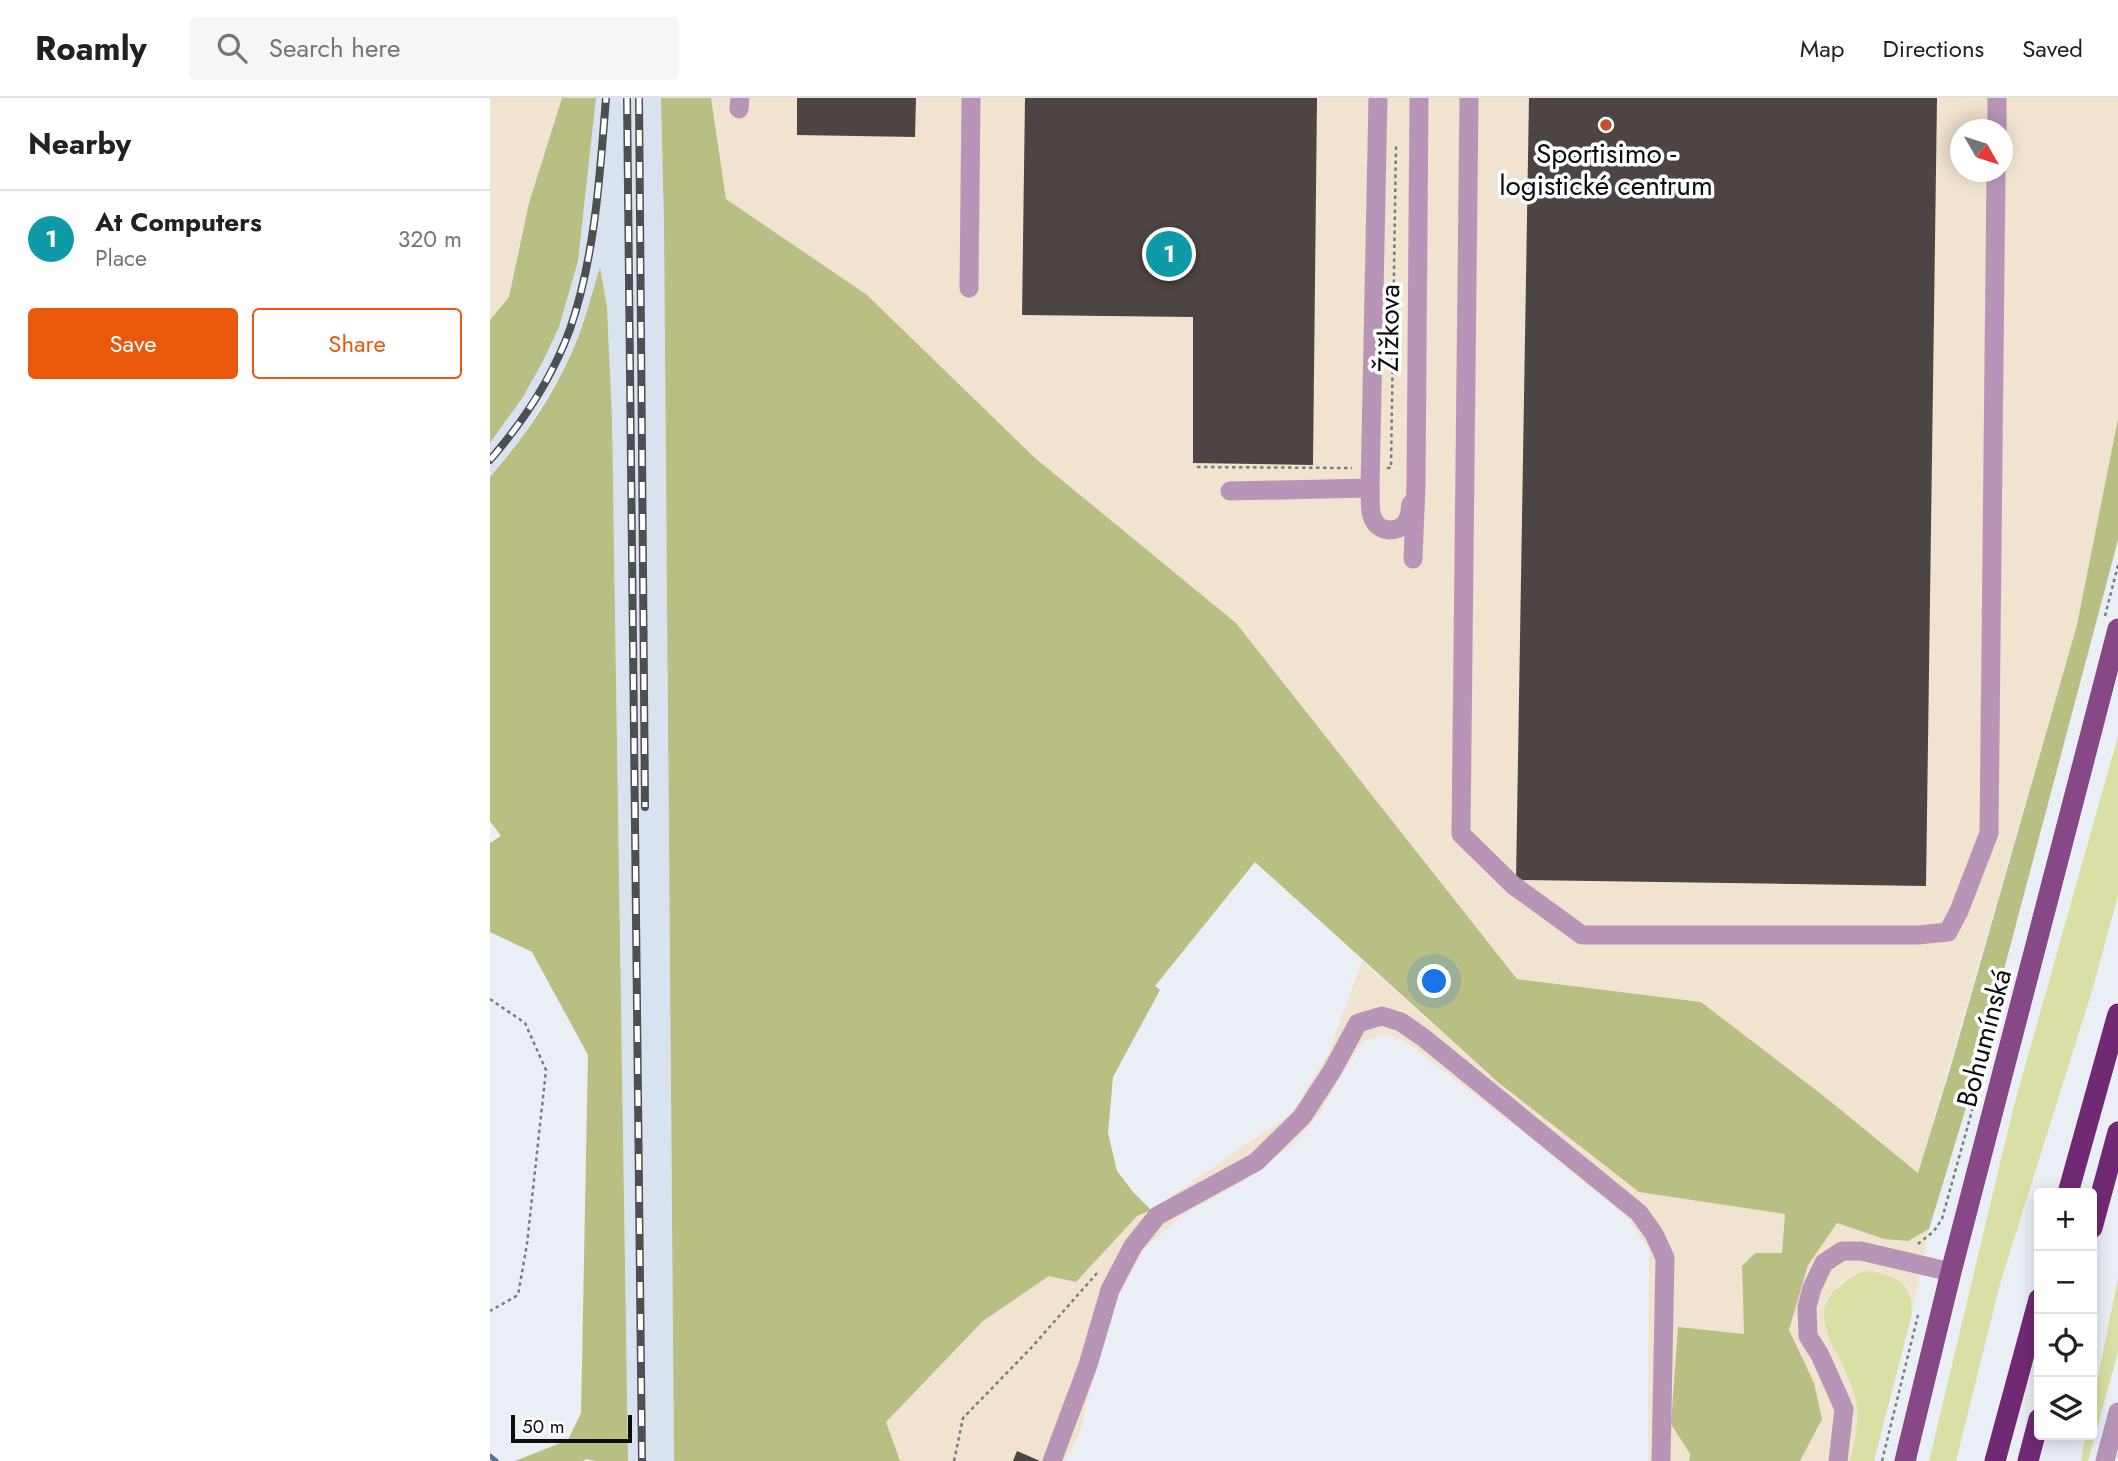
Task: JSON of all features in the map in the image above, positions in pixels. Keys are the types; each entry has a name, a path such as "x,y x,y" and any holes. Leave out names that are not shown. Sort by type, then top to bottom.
{"highway":[{"path":"2069,1188 2118,1014"},
{"path":"2097,1209 2118,1132"},
{"path":"1995,1461 2035,1314"},
{"path":"2028,1461 2034,1438"}],"main road":[{"name":"Bohumínská","path":"1905,1461 1951,1272 2118,629"}],"street":[{"path":"969,288 971,98"},
{"path":"1378,98 1371,479 1373,520 1391,531 1406,522 1416,485"},
{"name":"Žižkova","path":"1413,559 1419,98"},
{"path":"1469,98 1461,834 1513,885 1582,935 1918,935 1948,932 1959,911 1989,833 1996,182"},
{"path":"1997,98 1997,119"},
{"path":"1230,491 1371,479"},
{"path":"1052,1461 1088,1365 1110,1290 1133,1246 1157,1216 1256,1162 1302,1117 1332,1071 1358,1023 1382,1016 1401,1022 1424,1038 1639,1213 1654,1234 1665,1258 1661,1461"},
{"path":"1838,1461 1844,1409 1820,1355 1808,1336 1807,1307 1812,1288 1824,1263 1842,1251 1861,1251 1951,1272"},
{"path":"2105,1461 2118,1412"}],"path":[{"path":"1197,467 1371,479 1391,468 1396,139"},
{"path":"490,999 524,1023 546,1069 527,1244 518,1295 490,1311"},
{"path":"1918,1244 1934,1231 1942,1219"},
{"path":"954,1461 963,1418 1032,1347 1100,1269"},
{"path":"1882,1461 1917,1315"}],"shaded area":[{"path":"490,98 562,98 529,203 509,297 490,320"},
{"path":"596,98 661,98 674,1461 628,1461 612,418 607,307 600,269 579,335 563,371 516,447 490,477 490,443 523,397 543,361 559,327 578,261"},
{"path":"711,98 2118,98 2118,419 2077,625 1918,1173 1825,1097 1701,1002 1518,980 1236,623 1035,458 867,295 726,199"},
{"path":"1362,961 1499,1083 1639,1191 1785,1214 1782,1253 1755,1253 1742,1266 1744,1335 1671,1424 1690,1454 1689,1461 1648,1461 1649,1251 1628,1218 1531,1138 1406,1042 1386,1034 1364,1041 1320,1113 1293,1144 1235,1186 1181,1216 1143,1250 1109,1313 1079,1435 1065,1461 900,1461 885,1423 983,1321 1049,1276 1076,1282 1137,1216 1151,1210 1292,1113 1328,1054"},
{"path":"1837,1222 1884,1239 1908,1241 1929,1229 1912,1314 1908,1292 1863,1271 1841,1282 1828,1300 1823,1322 1855,1396 1858,1419 1850,1461 1800,1461 1822,1419 1789,1330 1808,1265"}],"green space":[{"path":"562,98 596,98 578,261 559,327 543,361 523,397 490,443 490,320 509,297 529,203"},
{"path":"661,98 711,98 726,199 867,295 1035,458 1236,623 1517,979 1701,1002 1825,1097 1918,1173 2077,625 2118,419 2118,540 1976,1075 1929,1229 1908,1241 1884,1239 1837,1223 1808,1265 1789,1330 1814,1383 1822,1419 1800,1461 1689,1461 1690,1454 1671,1424 1678,1327 1744,1334 1742,1266 1755,1253 1782,1253 1785,1214 1639,1192 1499,1083 1255,862 1155,986 1160,990 1113,1077 1108,1133 1117,1171 1151,1210 1137,1216 1076,1282 1049,1276 983,1321 886,1422 900,1461 674,1461"},
{"path":"600,267 607,307 612,418 628,1461 515,1461 568,1440 581,1413 588,1055 532,952 490,932 490,843 501,836 490,821 490,477 529,427 562,373 579,335"},
{"path":"2118,736 2118,895 2092,991 2000,1284 1956,1461 1929,1461 2013,1109"},
{"path":"1863,1271 1894,1278 1904,1286 1909,1294 1912,1314 1874,1461 1850,1461 1857,1405 1849,1378 1826,1328 1824,1313 1828,1299 1841,1285"},
{"path":"2118,1278 2118,1352 2097,1428 2097,1382"},
{"path":"2085,1440 2094,1440 2088,1461 2081,1461"}],"building":[{"path":"797,98 916,98 915,137 797,135"},
{"path":"1025,98 1317,98 1313,465 1193,463 1193,317 1022,315"},
{"path":"1529,98 1937,98 1926,886 1516,880"},
{"path":"1017,1451 1040,1461 1013,1461"}],"waterway":[{"path":"490,1456 496,1461"}],"railway":[{"path":"490,460 536,398 570,329 591,244 606,98"},
{"path":"627,98 642,1461"},
{"path":"639,98 645,807"}],"place":[{"name":"Sportisimo - logistické centrum","path":"1606,125"},
{"name":"At Computers","path":"1169,254"}]}
